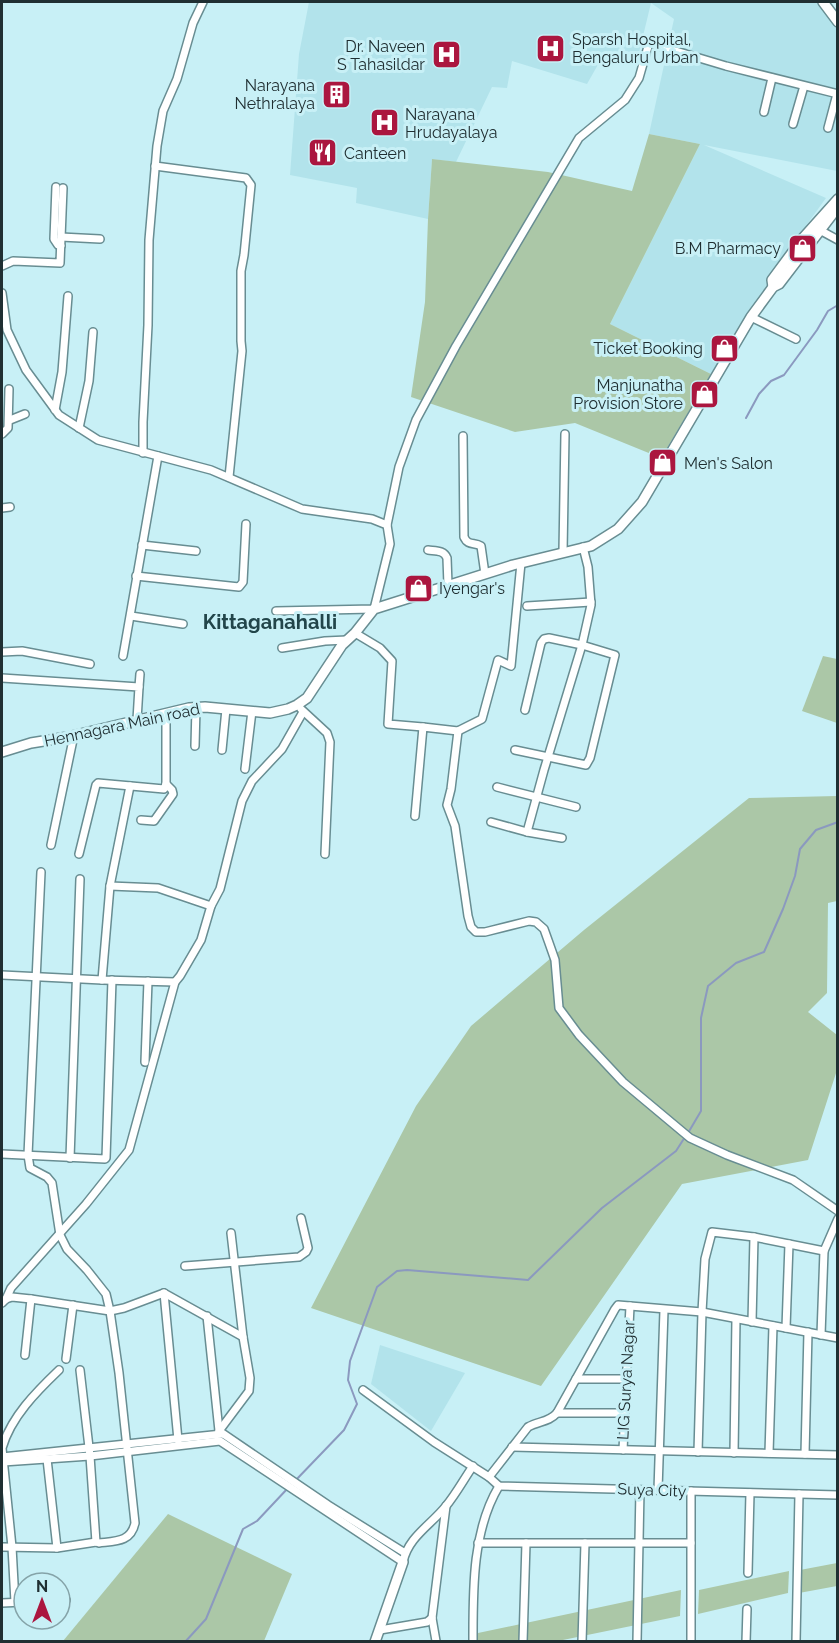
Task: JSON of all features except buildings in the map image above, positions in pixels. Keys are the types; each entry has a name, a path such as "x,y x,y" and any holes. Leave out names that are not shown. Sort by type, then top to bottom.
{"street":[{"path":"143,453 142,422 148,325 149,240 157,146 163,111 177,79 193,23 203,2"},
{"path":"823,2 837,22"},
{"path":"4,1301 11,1288 60,1235 129,1150 175,982 201,940 211,906 220,889 242,801 252,781 282,749 300,708 342,645 374,609 390,544 387,525 399,467 416,420 456,345 579,138 625,100 639,78 649,43 726,66 837,94 828,128"},
{"path":"764,112 772,78"},
{"path":"793,124 804,86"},
{"path":"155,166 246,178 251,185 241,271 242,351 229,477"},
{"path":"2,266 13,261 60,264 61,246 61,237 59,188 54,239 57,245 61,246"},
{"path":"276,611 374,609 485,573 591,546 618,529 642,502 751,317 773,287 779,284 837,199"},
{"path":"816,228 837,207"},
{"path":"816,228 837,240"},
{"path":"61,237 100,239"},
{"path":"2,293 7,330 26,370 59,416 98,440 211,470 302,508 372,519 387,525"},
{"path":"55,410 62,372 68,296"},
{"path":"751,317 796,339"},
{"path":"79,428 89,381 93,332"},
{"path":"2,434 8,428 10,420 9,389"},
{"path":"10,420 25,414"},
{"path":"563,552 565,434"},
{"path":"463,436 464,537 469,544 481,546 485,573"},
{"path":"123,656 158,456"},
{"path":"136,576 239,587 243,582 246,524"},
{"path":"142,545 196,551"},
{"path":"527,832 582,645 591,602 588,567 583,547"},
{"path":"428,550 441,551 446,554 448,585"},
{"path":"355,633 380,648 392,661 388,724 458,731 482,719 498,660 511,666 521,563"},
{"path":"527,606 591,602"},
{"path":"131,616 183,624"},
{"path":"515,750 586,765 590,758 615,655 582,645 544,639 525,710"},
{"path":"282,648 347,640"},
{"path":"2,652 22,651 90,664"},
{"path":"137,720 140,674"},
{"path":"2,678 139,687"},
{"name":"Hennagara Main road","path":"2,752 31,743 189,708 270,713 300,708"},
{"path":"195,746 196,708"},
{"path":"300,708 327,733 330,742 326,854"},
{"path":"222,750 226,709"},
{"path":"245,770 252,711"},
{"path":"79,854 96,785 100,782 164,789 166,784 166,714"},
{"path":"415,816 423,727"},
{"path":"458,731 447,805 455,826 465,902 471,927 476,932 485,932 529,921 536,922 544,929 555,960 559,1008 579,1035 623,1082 690,1138 727,1155 794,1180 837,1213 837,1219 824,1251 821,1335"},
{"path":"51,845 74,735"},
{"path":"141,820 154,821 173,794 166,784"},
{"path":"102,980 110,886 130,786"},
{"path":"497,787 576,807"},
{"path":"491,822 527,832 562,838"},
{"path":"2,1547 57,1548 120,1540 133,1532 135,1523 119,1373 106,1294 67,1249 60,1235 52,1183 30,1168 28,1155 41,872"},
{"path":"70,1158 80,879"},
{"path":"110,886 158,888 211,906"},
{"path":"2,975 175,982"},
{"path":"2,1154 105,1160 112,980"},
{"path":"145,1062 148,981"},
{"path":"185,1266 299,1257 308,1248 301,1218"},
{"path":"698,1452 705,1259 712,1232 754,1237 824,1251"},
{"path":"219,1435 249,1391 250,1378 231,1233"},
{"path":"752,1322 754,1237"},
{"path":"786,1328 789,1244"},
{"path":"4,1301 12,1297 110,1311 164,1293 243,1337"},
{"path":"164,1293 179,1442"},
{"path":"25,1355 31,1299"},
{"path":"66,1359 73,1305"},
{"path":"489,1477 528,1426 552,1419 558,1413 615,1309 618,1305 630,1306"},
{"name":"LIG Surya Nagar","path":"837,1338 702,1312 630,1306 623,1450 837,1455"},
{"path":"658,1490 664,1310"},
{"path":"207,1316 219,1435"},
{"path":"734,1453 736,1319"},
{"path":"769,1454 772,1326"},
{"path":"805,1454 808,1332"},
{"path":"13,1571 2,1448 7,1432 17,1416 59,1370"},
{"path":"80,1370 96,1542"},
{"path":"576,1378 627,1380"},
{"path":"363,1390 499,1486 491,1498 478,1543 473,1580 473,1641"},
{"path":"558,1413 625,1413"},
{"path":"2,1458 127,1448 219,1435 290,1485 404,1558"},
{"path":"512,1447 623,1450"},
{"path":"2,1458 47,1459 89,1452"},
{"path":"47,1459 57,1548"},
{"path":"375,1641 404,1558 423,1528 446,1506 473,1466"},
{"name":"Suya City","path":"499,1486 837,1495"},
{"path":"637,1641 640,1490"},
{"path":"690,1641 691,1491"},
{"path":"748,1573 750,1493"},
{"path":"796,1641 799,1494"},
{"path":"436,1641 432,1618 446,1506"},
{"path":"478,1543 691,1543"},
{"path":"523,1641 526,1543"},
{"path":"582,1641 585,1543"},
{"path":"746,1641 747,1609"},
{"path":"380,1630 427,1622 432,1618"}],"shaded area":[{"path":"309,2 821,2 837,22 837,171 704,145 826,198 792,245 711,374 610,324 700,144 649,134 674,19 651,3 636,65 604,54 587,84 512,61 507,88 492,87 456,162 432,159 428,219 356,203 357,188 290,175 299,54"},
{"path":"380,1345 465,1373 431,1431 371,1384"}],"green space":[{"path":"649,134 700,144 610,324 711,374 661,458 575,423 515,432 411,397 425,302 432,159 548,172 632,191"},
{"path":"823,656 837,659 837,723 802,711"},
{"path":"837,796 837,901 828,903 827,993 808,1012 837,1035 837,1070 808,1160 682,1184 541,1386 311,1308 416,1106 471,1026 584,930 749,798"},
{"path":"168,1514 292,1574 264,1641 63,1641"},
{"path":"837,1563 837,1586 799,1593 800,1570"},
{"path":"789,1571 788,1593 698,1614 699,1590"},
{"path":"681,1590 680,1616 558,1641 477,1642 478,1633"}],"waterway":[{"path":"746,418 759,394 771,381 784,375 828,311 838,305"},
{"path":"688,1133 701,1111 701,1018 708,986 736,963 764,952 795,876 800,849 816,830 838,822"},
{"path":"294,1482 344,1430 357,1404 348,1380 350,1361 377,1287 397,1271 407,1270 528,1280 602,1208 676,1151 685,1137"},
{"path":"185,1642 206,1619 243,1529 257,1521 288,1488"}],"place":[{"name":"Sparsh Hospital, Bengaluru Urban","path":"551,48"},
{"name":"Dr. Naveen S Tahasildar","path":"446,55"},
{"name":"Narayana Nethralaya","path":"336,94"},
{"name":"Narayana Hrudayalaya","path":"384,123"},
{"name":"Canteen","path":"323,153"},
{"name":"B.M Pharmacy","path":"802,248"},
{"name":"Ticket Booking","path":"724,348"},
{"name":"Manjunatha Provision Store","path":"704,394"},
{"name":"Men's Salon","path":"663,463"},
{"name":"Iyengar's","path":"418,588"}],"district":[{"name":"Kittaganahalli","path":"270,622"}]}
